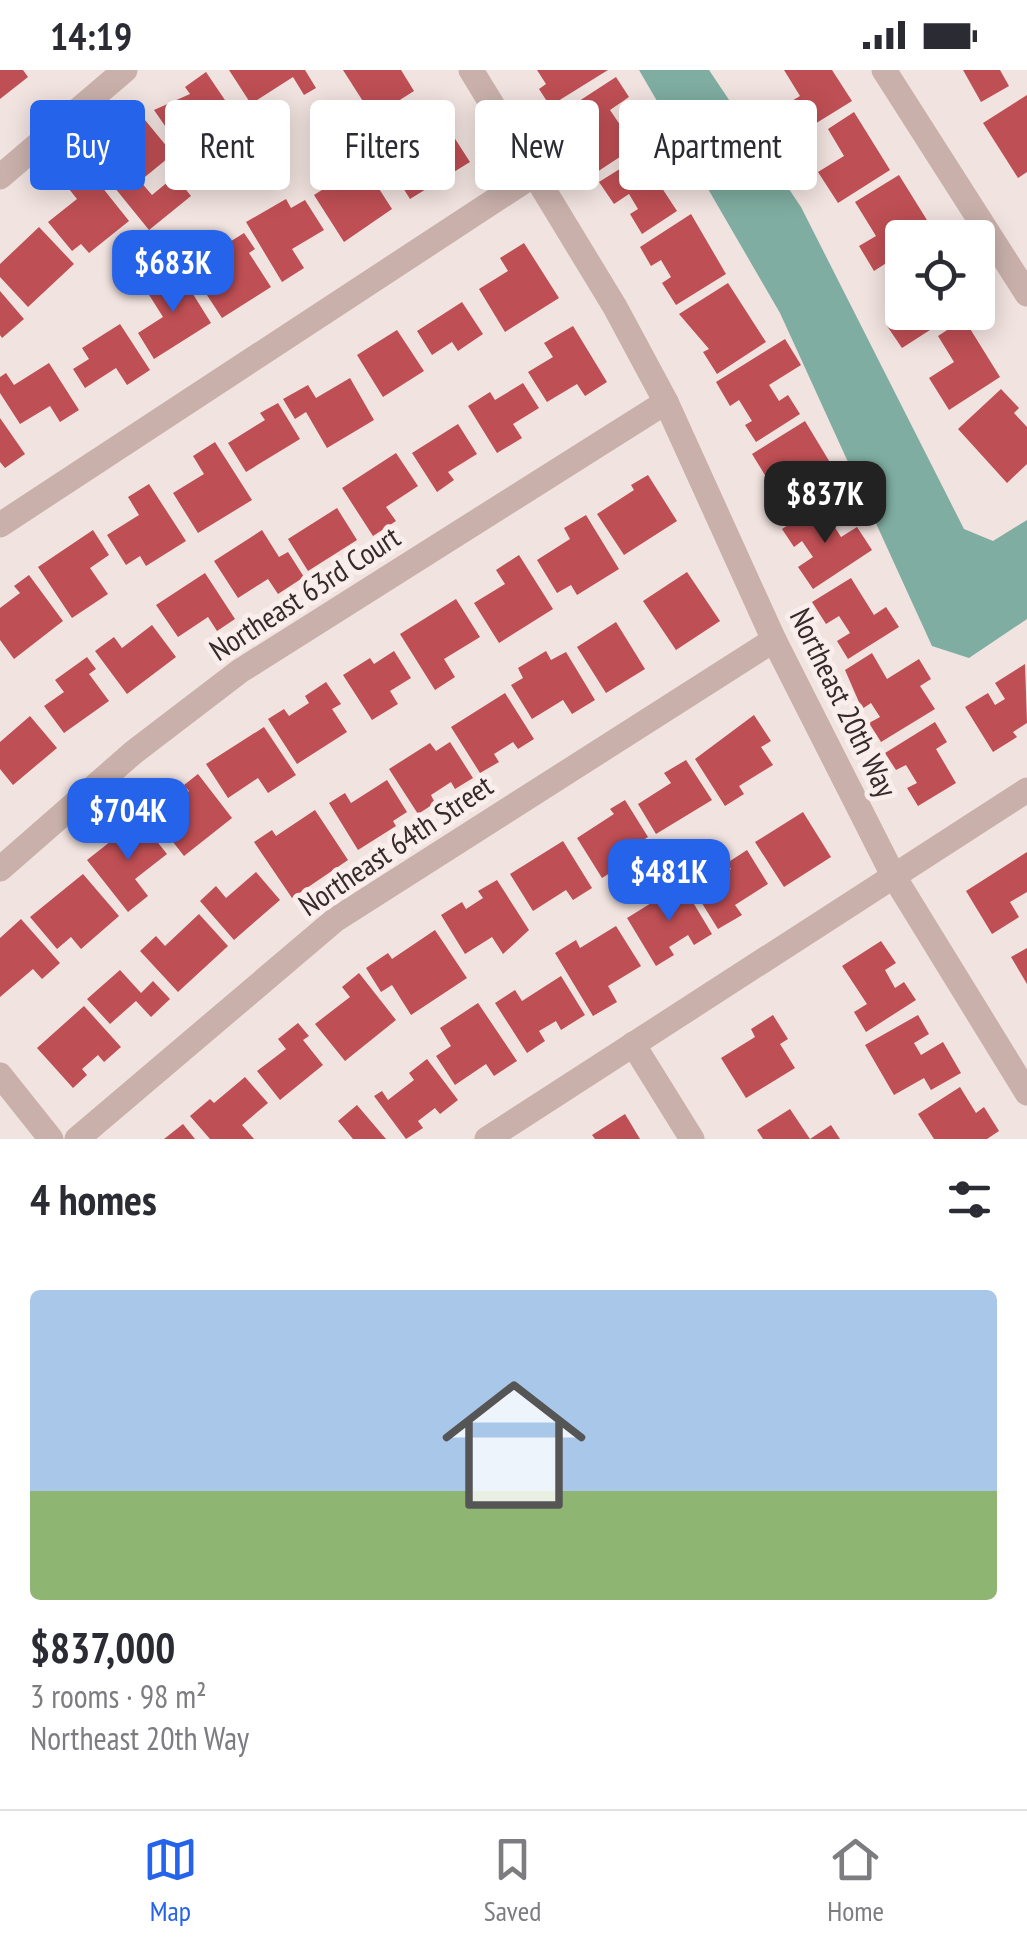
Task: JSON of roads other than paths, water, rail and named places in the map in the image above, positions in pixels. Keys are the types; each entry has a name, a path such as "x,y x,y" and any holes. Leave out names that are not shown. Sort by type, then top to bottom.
{"street":[{"path":"0,177 125,70"},
{"name":"Northeast 20th Way","path":"471,70 489,100"},
{"path":"884,70 1027,294"},
{"path":"0,526 511,190"},
{"name":"Northeast 20th Way","path":"544,190 666,402 774,640 893,876 1027,1094"},
{"name":"Northeast 63rd Court","path":"0,869 134,752 240,671 666,402"},
{"name":"Northeast 64th Street","path":"78,1139 335,920 774,640"},
{"path":"487,1139 1027,790"},
{"path":"633,1044 692,1139"},
{"path":"0,1075 51,1139"}],"water":[{"path":"639,70 709,70 729,100 656,100"},
{"path":"709,190 790,190 964,529 993,541 1027,520 1027,619 969,658 932,646 780,313"}]}
